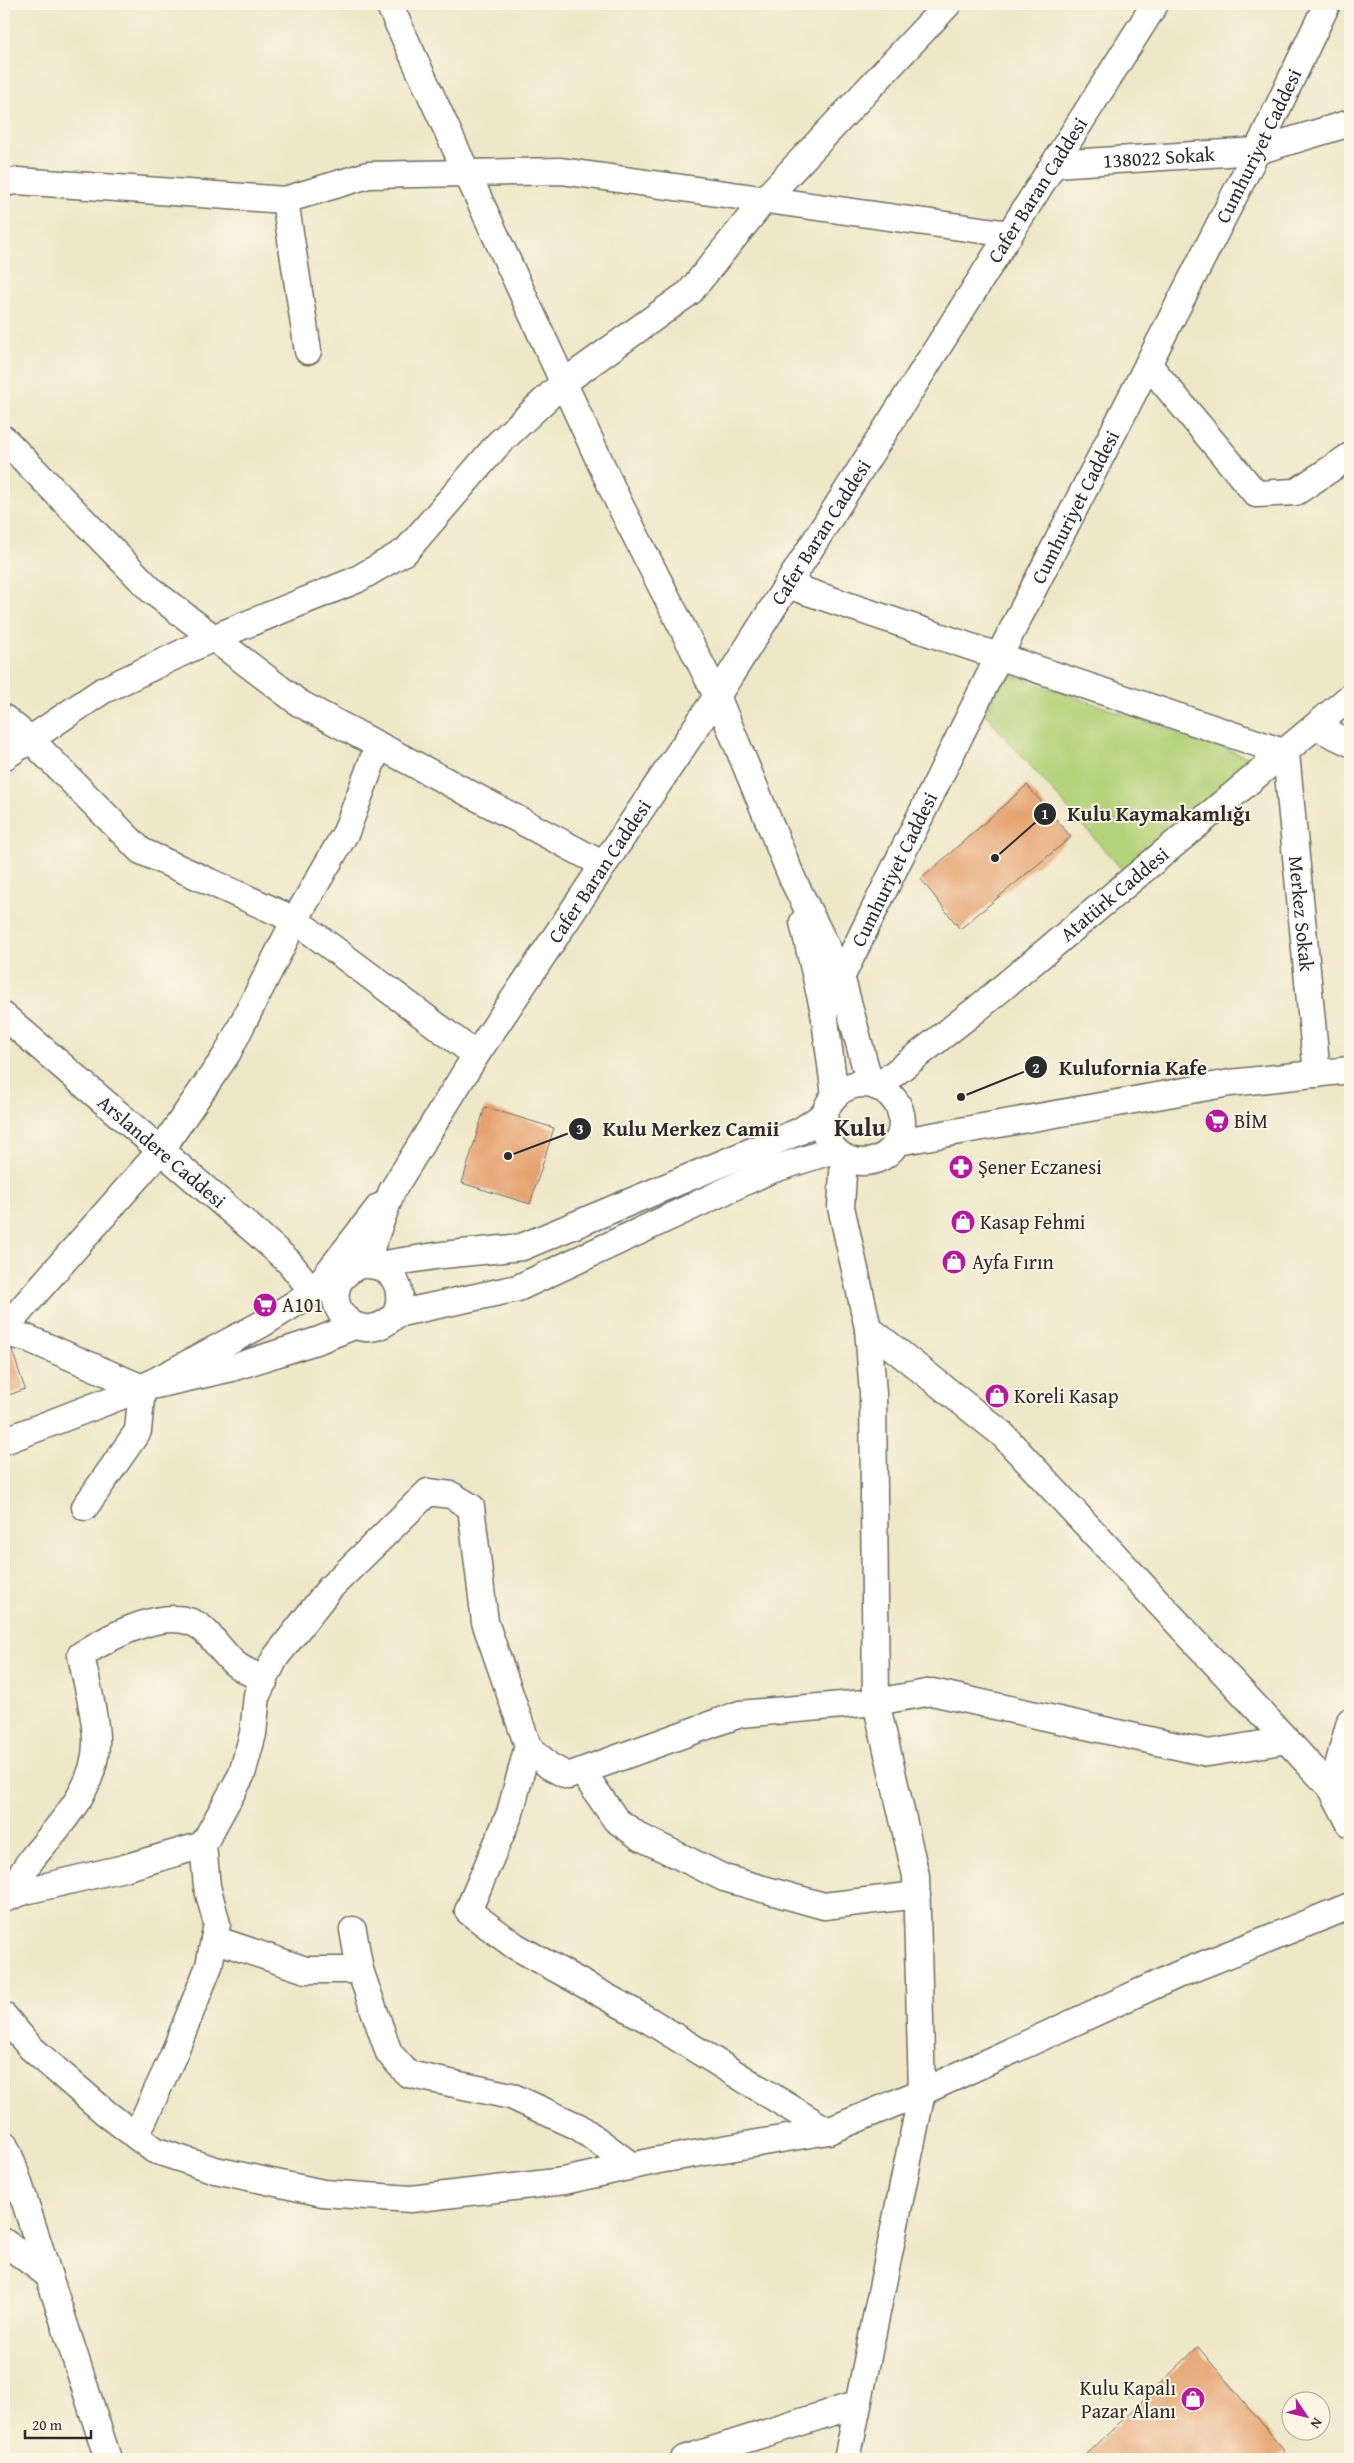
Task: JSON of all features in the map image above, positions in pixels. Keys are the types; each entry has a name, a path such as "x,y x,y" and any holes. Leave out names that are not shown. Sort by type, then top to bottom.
{"street":[{"path":"389,4 618,501 717,696 793,880 841,976 873,1085"},
{"path":"4,757 102,691 213,638 356,580 406,551 498,444 563,383 690,292 765,199 948,4"},
{"name":"Cafer Baran Caddesi","path":"392,1191 476,1055 717,696 1155,4"},
{"name":"Cumhuriyet Caddesi","path":"824,1012 999,656 1257,151 1327,4"},
{"name":"138022 Sokak","path":"1054,164 1257,151 1350,123"},
{"path":"4,183 18,180 285,200 368,175 561,171 1010,234"},
{"path":"285,200 308,351"},
{"path":"1148,364 1256,494 1296,492 1350,456"},
{"path":"4,439 152,591 299,703 604,865"},
{"path":"787,585 1286,753"},
{"name":"Atatürk Caddesi","path":"873,1085 976,1009 1286,753 1350,697"},
{"path":"4,718 30,740 141,851 295,920 476,1055"},
{"path":"1316,727 1350,743"},
{"path":"4,1329 160,1150 227,1054 295,920 346,832 378,746"},
{"name":"Merkez Sokak","path":"1286,753 1316,1074"},
{"path":"4,1440 142,1388 262,1324 313,1292 362,1268 442,1254 522,1248 800,1130 830,1105 845,1088 857,1084 873,1085 891,1096 898,1106 902,1118 902,1130 898,1142 890,1152 880,1159 856,1162 839,1154 825,1133 830,1105 824,1012 793,880"},
{"name":"Arslandere Caddesi","path":"4,1016 289,1262 313,1292"},
{"path":"898,1142 1230,1083 1350,1070"},
{"path":"396,1314 518,1288 768,1171 839,1154"},
{"path":"839,1154 841,1207 868,1328 873,1394 876,1702 916,1876 922,2092 847,2459"},
{"path":"362,1268 392,1275 400,1291 400,1303 396,1314 388,1323 377,1328 365,1329 354,1326 344,1318 338,1308 336,1297 338,1285 362,1268 392,1191"},
{"path":"313,1292 392,1191"},
{"path":"4,1333 26,1338 142,1388 232,1368 319,1340 354,1326"},
{"path":"868,1328 1002,1434 1332,1789 1350,1824"},
{"path":"86,1508 138,1431 142,1388"},
{"path":"136,2136 177,2047 209,1966 217,1924 207,1886 204,1845 242,1774 253,1734 258,1695 275,1658 330,1588 428,1492 451,1495 471,1507 485,1622 528,1746 549,1766 568,1776 740,1714 876,1702 932,1692 1208,1752 1287,1740"},
{"path":"5,1898 32,1858 60,1825 81,1796 94,1768 96,1738 81,1655 105,1640 159,1620 181,1620 202,1628 235,1664 265,1680"},
{"path":"1332,1789 1350,1721"},
{"path":"528,1746 510,1813 468,1911 515,1946 650,2021 828,2131"},
{"path":"582,1771 616,1820 640,1837 724,1878 824,1906 917,1895"},
{"path":"5,1898 24,1891 124,1868 204,1845"},
{"path":"4,2016 30,2047 106,2114 154,2150 215,2170 323,2193 411,2199 564,2182 632,2166 828,2131 922,2092 1177,1975 1350,1906"},
{"path":"353,1930 360,1970 389,2052 408,2074 511,2096 579,2127 632,2166"},
{"path":"214,1938 306,1970 360,1970"},
{"path":"4,2144 12,2162 108,2459"},
{"path":"4,2242 47,2274"},
{"path":"684,2459 858,2404"}],"green space":[{"path":"1005,673 1251,758 1125,873 984,713"}],"building":[{"path":"1027,785 1071,837 960,929 921,879"},
{"path":"485,1107 554,1128 530,1204 462,1183"},
{"path":"4,1348 12,1350 25,1389 4,1397"},
{"name":"Kulu Kapalı Pazar Alanı","path":"1198,2347 1285,2451 1276,2459 1082,2459"}],"place":[{"name":"Kulu Kaymakamlığı","path":"995,858"},
{"name":"Kulufornia Kafe","path":"961,1097"},
{"name":"BİM","path":"1217,1121"},
{"name":"Kulu Merkez Camii","path":"508,1156"},
{"name":"Şener Eczanesi","path":"961,1167"},
{"name":"Kasap Fehmi","path":"963,1222"},
{"name":"Ayfa Fırın","path":"954,1262"},
{"name":"A101","path":"265,1305"},
{"name":"Koreli Kasap","path":"997,1396"},
{"name":"Kulu Kapalı Pazar Alanı","path":"1193,2399"}],"district":[{"name":"Kulu","path":"860,1127"}]}
